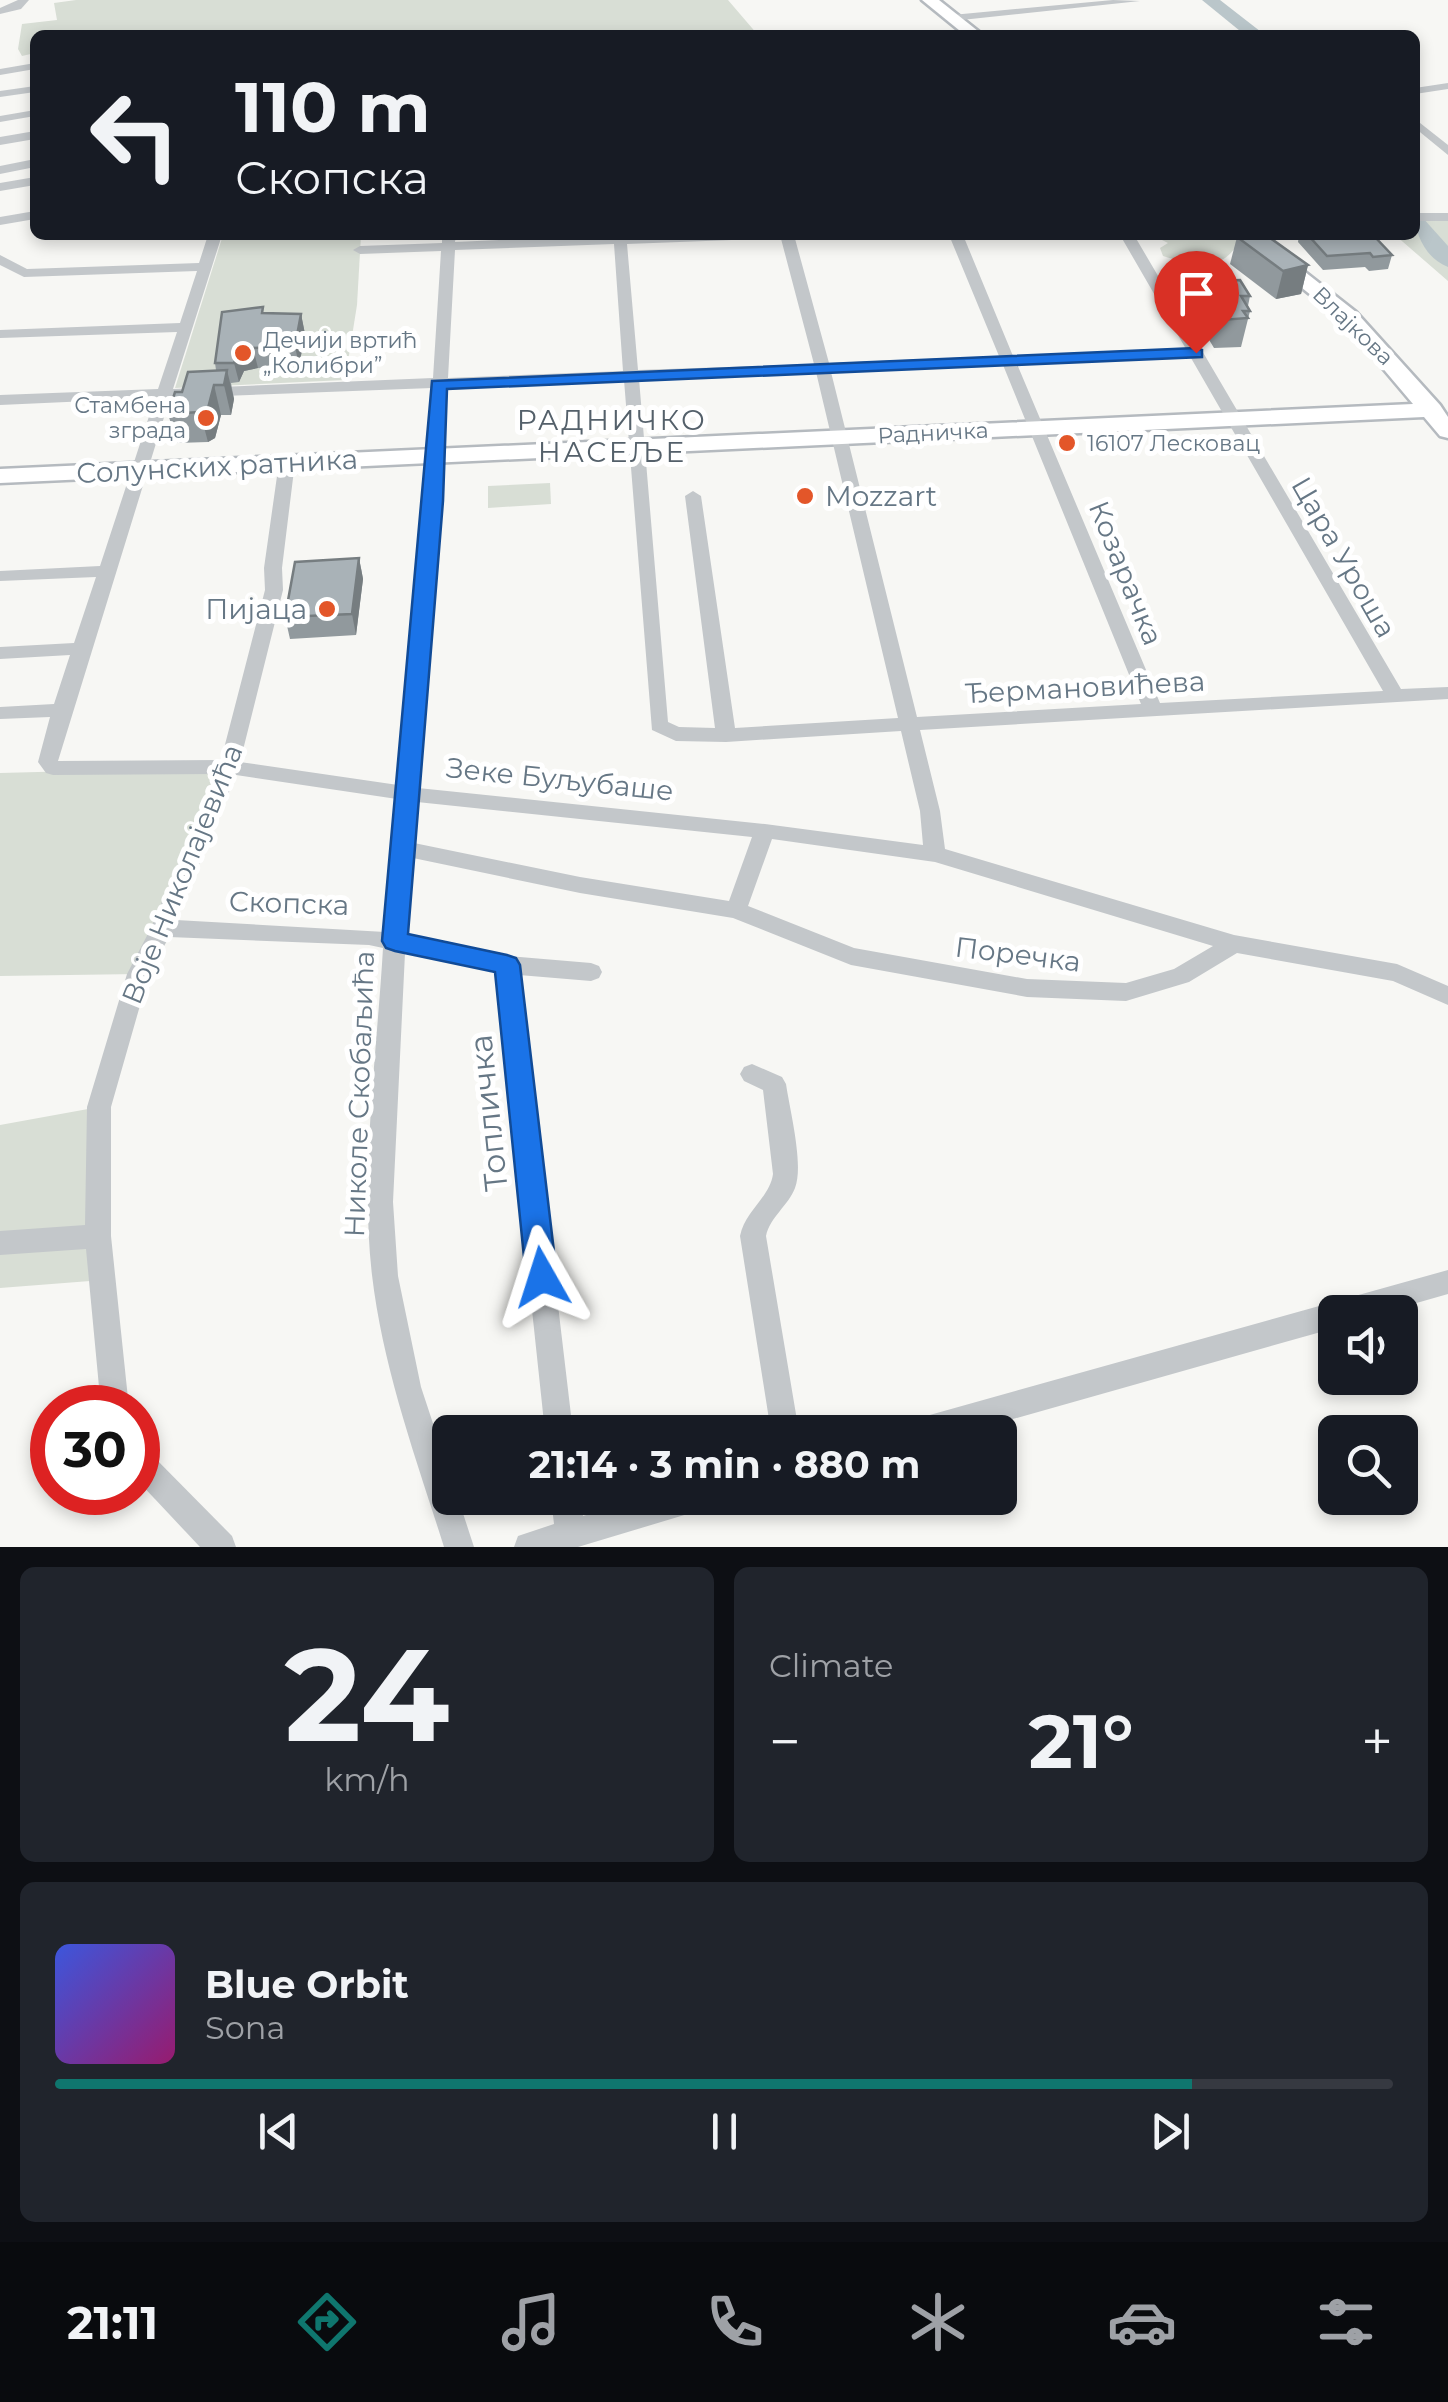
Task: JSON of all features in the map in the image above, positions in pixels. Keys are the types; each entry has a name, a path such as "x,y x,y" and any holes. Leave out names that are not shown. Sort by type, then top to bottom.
{"main road":[{"path":"930,0 969,30"},
{"name":"Влајкова","path":"1252,240 1349,316 1448,431"},
{"name":"Радничка","path":"434,455 1432,410"},
{"name":"Солунских ратника","path":"0,476 434,455"}],"street":[{"path":"0,10 18,7 24,0"},
{"path":"952,18 1134,1"},
{"path":"0,72 30,67"},
{"path":"1420,90 1448,86"},
{"path":"0,94 30,90"},
{"path":"0,119 30,114"},
{"path":"1420,127 1448,152"},
{"path":"0,141 30,136"},
{"path":"0,170 30,165"},
{"path":"0,187 30,182"},
{"path":"0,221 30,216"},
{"path":"1420,216 1448,217"},
{"path":"0,713 62,710 213,240"},
{"path":"360,250 506,240"},
{"path":"620,240 636,446"},
{"path":"787,240 841,437 930,811 935,854"},
{"name":"Козарачка","path":"958,240 1153,710"},
{"name":"Цара Уроша","path":"1129,240 1396,697"},
{"name":"Николе Скобаљића","path":"449,241 433,501 395,941 380,1202 385,1276 407,1387 459,1547"},
{"path":"0,260 24,273 204,268"},
{"path":"0,334 185,326"},
{"path":"0,400 1196,353"},
{"name":"Ђермановићева","path":"636,446 659,725 676,734 726,736 1448,693"},
{"name":"Воје Николајевића","path":"114,1385 98,1236 100,1097 138,974 162,928 230,767 274,590 272,568 288,462"},
{"path":"692,496 726,736"},
{"path":"0,576 108,571"},
{"path":"0,653 81,649"},
{"name":"Зеке Буљубаше","path":"62,710 48,762 52,768 230,767 408,794 765,831 935,854 1234,944 1397,973 1448,996"},
{"path":"736,910 765,831"},
{"name":"Поречка","path":"404,850 580,886 736,910 864,960 1027,988 1099,994 1126,992 1182,976 1234,944"},
{"name":"Скопска","path":"162,928 395,941 507,965 590,972"},
{"name":"Топличка","path":"507,965 557,1415"},
{"path":"752,1074 774,1084 786,1174 786,1186 760,1216 753,1236 782,1415"},
{"path":"0,1243 98,1236"},
{"path":"1403,1295 1448,1282"},
{"path":"979,1415 1318,1320"},
{"path":"160,1484 221,1547"},
{"path":"568,1515 570,1533"},
{"path":"529,1547 632,1515"}],"shaded area":[{"path":"728,0 754,30 30,30 30,54 22,56 18,49 22,24 57,20 54,3"},
{"path":"1420,217 1448,217 1448,281 1401,240 1420,240"},
{"path":"221,240 361,240 357,305 345,380 175,388"},
{"path":"1162,240 1240,240 1226,258 1208,264 1163,256 1160,248 1168,243"},
{"path":"550,483 551,504 488,508 488,486"},
{"path":"229,767 138,974 0,976 0,773"},
{"path":"99,1107 103,1280 0,1288 0,1125"}],"building":[{"path":"1241,240 1273,240 1308,265 1283,271"},
{"path":"1313,240 1378,240 1392,255 1373,257 1370,253 1327,256"},
{"path":"1240,280 1250,296 1241,296 1250,311 1243,311 1248,318 1221,320 1211,304 1219,304 1210,289 1219,288 1215,281"},
{"path":"263,307 262,313 301,314 295,346 253,348 239,351 234,363 215,363 222,312"},
{"path":"227,370 224,385 214,385 208,408 168,414 175,392 182,392 188,372"},
{"path":"359,558 352,614 285,617 295,562"}],"waterway":[{"path":"1210,0 1249,30"},
{"path":"1420,227 1448,260"}],"place":[{"name":"Дечији вртић „Колибри”","path":"243,353"},
{"name":"Стамбена зграда","path":"206,418"},
{"name":"16107 Лесковац","path":"1067,443"},
{"name":"Mozzart","path":"805,496"},
{"name":"Пијаца","path":"327,609"}],"district":[{"name":"РАДНИЧКО НАСЕЉЕ","path":"612,436"}],"route":[{"path":"542,1277 507,965 395,941 433,501 438,384 1196,353"}]}
